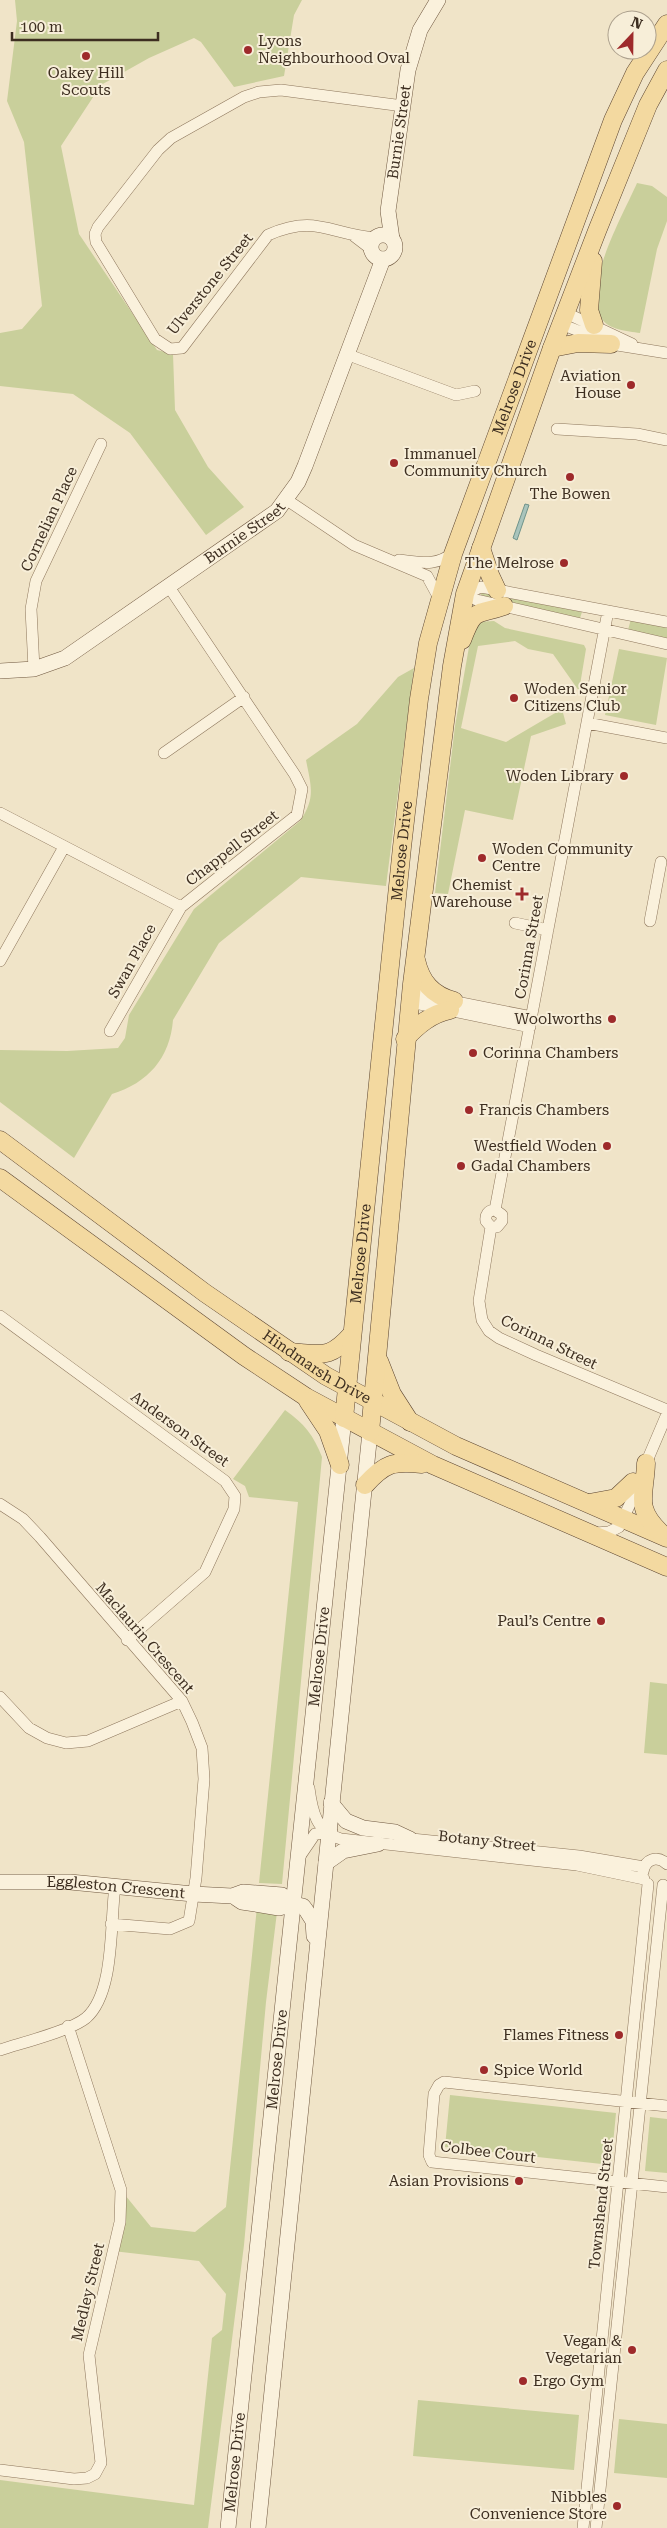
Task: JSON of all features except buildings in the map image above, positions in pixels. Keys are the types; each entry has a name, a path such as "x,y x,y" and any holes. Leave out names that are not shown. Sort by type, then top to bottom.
{"main road":[{"name":"Burnie Street","path":"0,671 34,669 65,658 245,535 277,511 287,500 305,466 372,284 378,246 388,211 413,51 432,2"},
{"name":"Melrose Drive","path":"228,2528 298,1905 297,1862 422,674 439,598 453,553 613,120 635,73 667,24"},
{"name":"Melrose Drive","path":"258,2528 378,1356 410,998 452,666 465,594 500,500 552,348 648,104 667,70"},
{"path":"594,325 589,310 597,231"},
{"path":"543,311 564,318"},
{"path":"552,348 578,343 611,344"},
{"path":"481,548 497,590"},
{"path":"434,620 445,615 451,603 465,594 459,586 453,553"},
{"path":"452,666 468,624 478,612 504,606"},
{"path":"381,1073 394,1068 401,1061 405,1046 416,1028 429,1018 452,1006 430,990 420,974 415,954"},
{"path":"389,994 410,998"},
{"path":"381,1073 392,1079 401,1088"},
{"name":"Hindmarsh Drive","path":"0,1140 204,1293 288,1352 347,1388 410,1423 588,1503 618,1522 667,1538"},
{"name":"Hindmarsh Drive","path":"0,1178 244,1356 306,1397 433,1465 667,1566"},
{"path":"288,1352 329,1353 341,1347 352,1334"},
{"path":"378,1356 392,1394 410,1423"},
{"path":"306,1397 328,1431 340,1465"},
{"path":"365,1485 387,1465 401,1462 433,1465"},
{"path":"646,1463 642,1506 646,1518 667,1538"},
{"path":"588,1503 616,1498 633,1482"},
{"path":"331,1803 346,1821 362,1828 395,1832 410,1839"},
{"path":"326,1863 343,1851 378,1844"},
{"name":"Eggleston Crescent","path":"0,1882 70,1882 232,1896 242,1902 279,1908 298,1905"},
{"path":"317,1952 313,1922 298,1905 318,1893 324,1882"}],"street":[{"name":"Ulverstone Street","path":"378,246 354,236 308,224 284,228 268,235 182,348 170,349 155,339 96,242 95,234 98,227 158,150 171,138 244,97 259,92 281,90 403,106"},
{"path":"564,318 594,325 640,348"},
{"path":"564,318 611,344 667,353"},
{"path":"346,354 456,395 475,391"},
{"path":"557,429 637,434 667,440"},
{"name":"Cornelian Place","path":"34,669 31,609 36,581 101,444"},
{"path":"287,500 354,546 388,558 427,576 439,598"},
{"path":"388,558 430,564 443,560 453,553"},
{"name":"Chappell Street","path":"0,813 181,907 297,815 302,790 295,775 169,587"},
{"path":"465,594 481,587 667,622"},
{"path":"465,594 477,600 667,644"},
{"name":"Corinna Street","path":"608,612 495,1210 502,1216 502,1221 497,1227 491,1227 479,1292 480,1313 490,1331 499,1338 667,1410"},
{"path":"164,752 244,697"},
{"path":"587,723 667,738"},
{"path":"0,961 64,847"},
{"path":"650,921 661,862"},
{"name":"Swan Place","path":"110,1031 181,907"},
{"path":"515,923 548,930"},
{"path":"410,998 531,1022"},
{"name":"Anderson Street","path":"0,1316 225,1481 235,1496 234,1509 204,1572 127,1640"},
{"path":"590,1533 618,1522 667,1414"},
{"path":"622,1547 616,1537 618,1522 633,1482 646,1463"},
{"name":"Maclaurin Crescent","path":"0,1504 23,1519 182,1701 192,1722 204,1760 204,1779 189,1921 170,1929 111,1924"},
{"path":"0,1697 4,1711 47,1738 66,1743 88,1741 182,1701"},
{"path":"306,1777 314,1815 328,1832"},
{"path":"297,1862 315,1834 328,1832"},
{"name":"Botany Street","path":"328,1832 579,1856 644,1867 648,1862 656,1859 667,1864"},
{"name":"Botany Street","path":"328,1832 341,1839 577,1865 656,1886 665,1883"},
{"name":"Townshend Street","path":"583,2528 626,2102 646,1882 644,1867"},
{"name":"Townshend Street","path":"596,2528 665,1883"},
{"path":"0,2050 86,2018 98,1999 106,1976 115,1886"},
{"name":"Medley Street","path":"0,2470 80,2480 95,2474 101,2462 90,2355 120,2222 121,2190 68,2026"},
{"name":"Colbee Court","path":"667,2106 444,2082 436,2088 434,2094 429,2155 432,2162 667,2187"}],"green space":[{"path":"15,0 302,0 294,15 284,76 234,87 201,42 194,38 149,58 101,85 61,146 79,234 157,350 173,354 175,410 208,467 244,507 206,535 130,433 73,394 0,386 0,333 22,329 42,306 24,142 7,101 17,21"},
{"path":"637,183 652,186 667,197 667,221 657,249 640,333 619,329 604,322 596,305 596,288 600,270"},
{"path":"482,591 582,612 580,618 480,598"},
{"path":"631,619 667,625 667,638 628,630"},
{"path":"494,621 505,628 584,645 586,649 579,691 553,654 528,649 515,641 478,646 461,728 506,742 562,709 566,724 531,736 513,820 465,810 448,894 435,893 455,726 472,630 477,622"},
{"path":"619,649 667,658 656,725 605,715"},
{"path":"414,668 386,886 301,877 219,943 173,1020 171,1034 162,1057 146,1076 125,1089 112,1094 74,1158 0,1102 0,1050 67,1051 118,1048 125,1038 129,1015 194,909 300,821 305,813 311,792 306,760 357,724 398,677"},
{"path":"285,1410 308,1430 322,1457 282,1884 259,1883 298,1502 249,1497 245,1486 233,1479"},
{"path":"650,1682 667,1684 667,1755 644,1753"},
{"path":"257,1907 277,1912 266,2002 244,2245 208,2528 0,2528 0,2480 194,2505 212,2338 222,2330 226,2294 199,2261 113,2251 121,2190 151,2227 195,2232 226,2207"},
{"path":"450,2095 616,2113 611,2165 445,2147"},
{"path":"650,2117 667,2119 667,2173 645,2171"},
{"path":"418,2400 579,2415 574,2470 413,2456"},
{"path":"619,2419 667,2424 667,2478 614,2473"}],"water":[{"path":"525,504 529,505 517,540 513,538"}],"place":[{"name":"Lyons Neighbourhood Oval","path":"248,50"},
{"name":"Oakey Hill Scouts","path":"86,56"},
{"name":"Aviation House","path":"631,385"},
{"name":"Immanuel Community Church","path":"394,463"},
{"name":"The Bowen","path":"570,477"},
{"name":"The Melrose","path":"564,563"},
{"name":"Woden Senior Citizens Club","path":"514,698"},
{"name":"Woden Library","path":"624,776"},
{"name":"Woden Community Centre","path":"482,858"},
{"name":"Chemist Warehouse","path":"522,894"},
{"name":"Woolworths","path":"612,1019"},
{"name":"Corinna Chambers","path":"473,1053"},
{"name":"Francis Chambers","path":"469,1110"},
{"name":"Westfield Woden","path":"607,1146"},
{"name":"Gadal Chambers","path":"461,1166"},
{"name":"Paul’s Centre","path":"601,1621"},
{"name":"Flames Fitness","path":"619,2035"},
{"name":"Spice World","path":"484,2070"},
{"name":"Asian Provisions","path":"519,2181"},
{"name":"Vegan & Vegetarian","path":"632,2350"},
{"name":"Ergo Gym","path":"523,2381"},
{"name":"Nibbles Convenience Store","path":"617,2506"}]}
